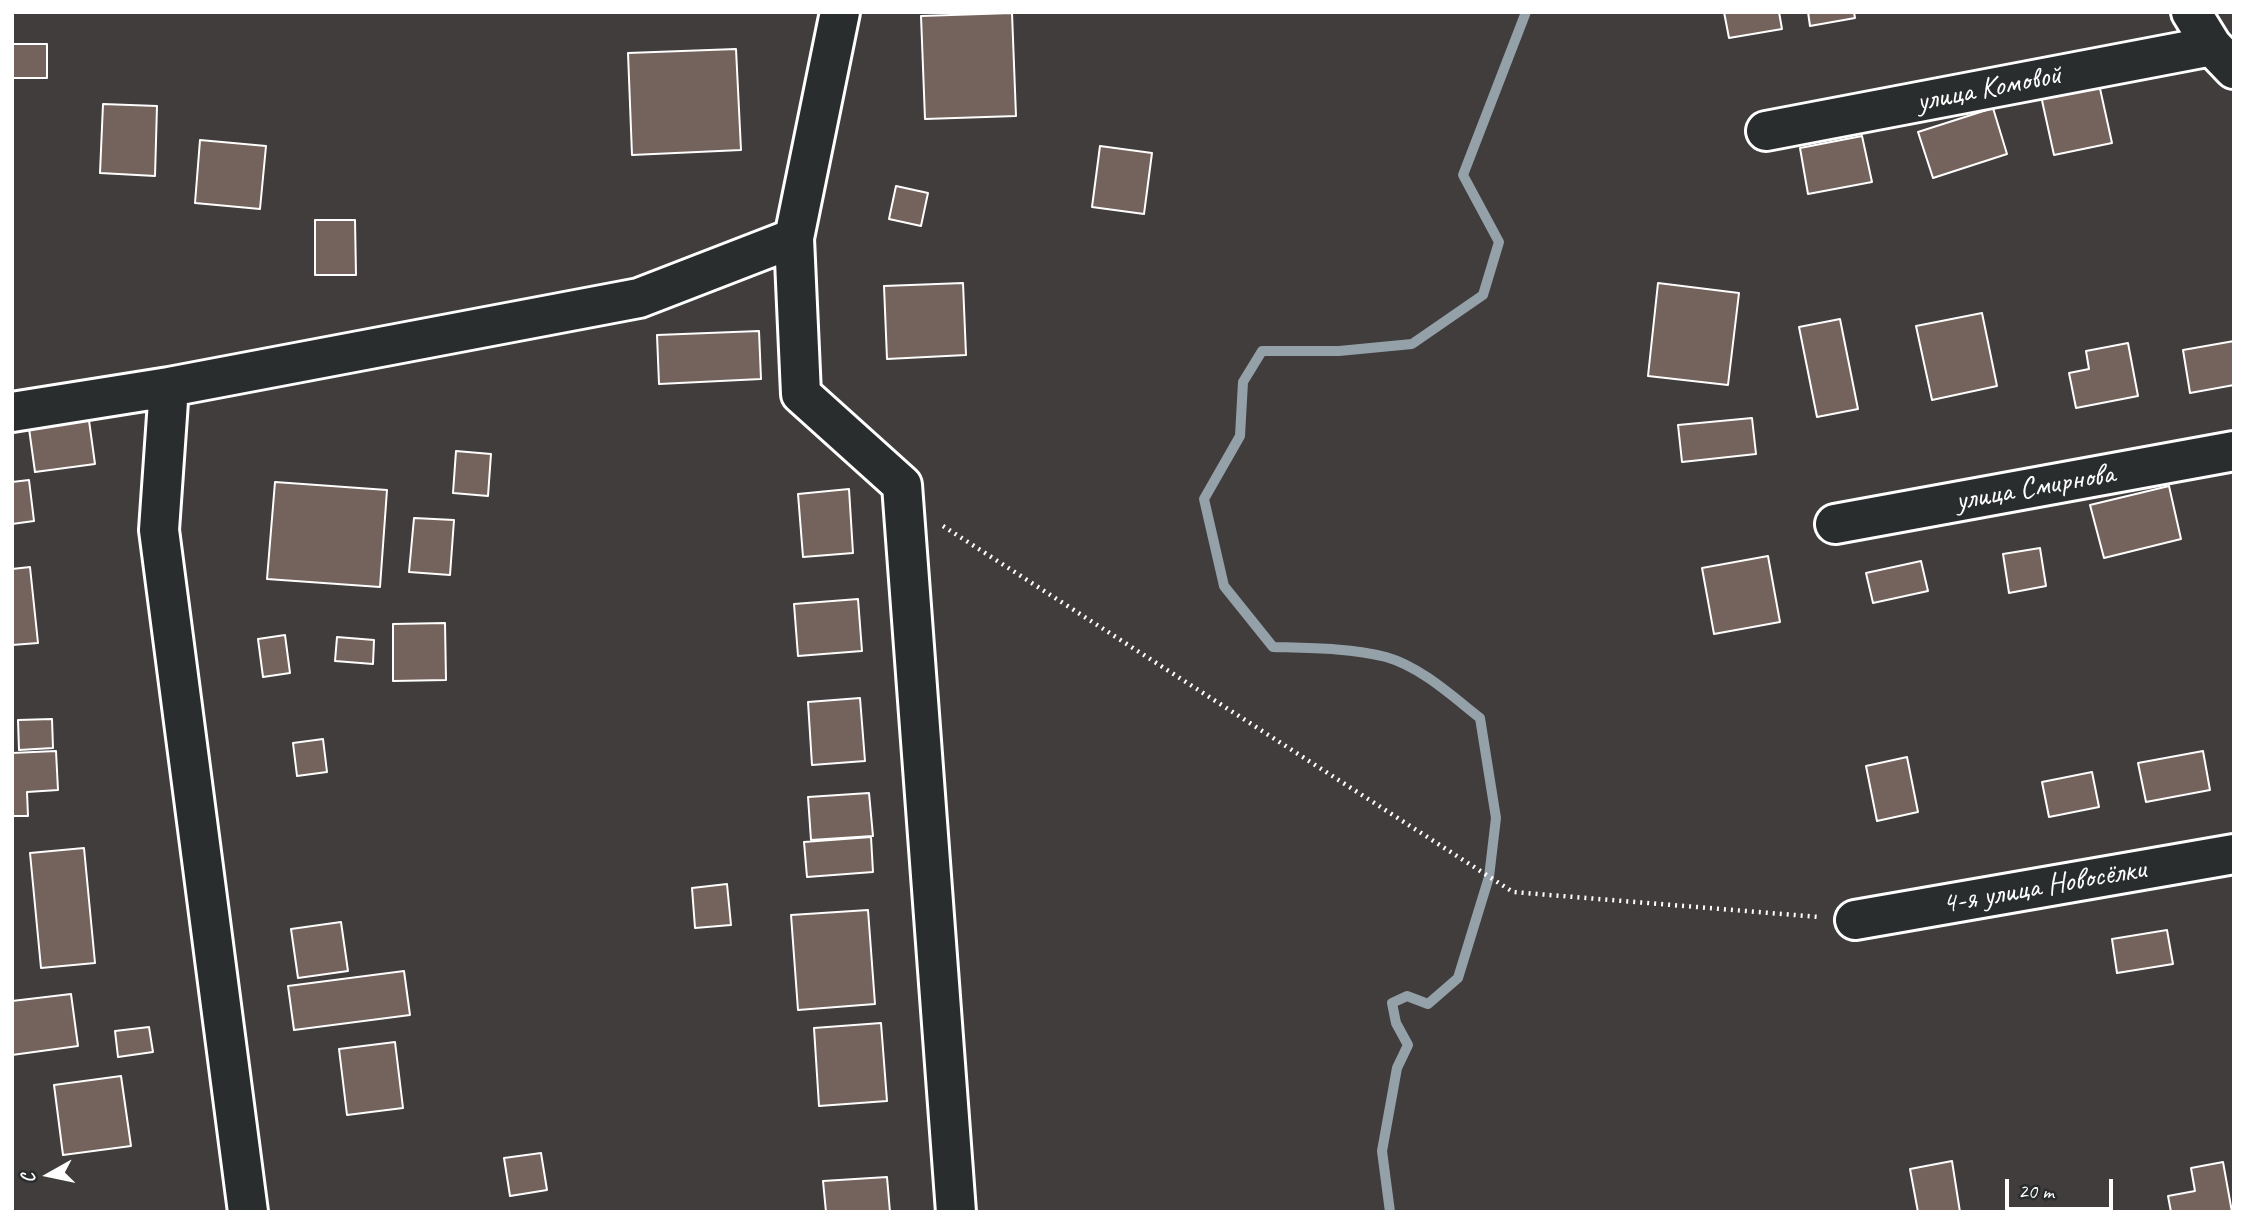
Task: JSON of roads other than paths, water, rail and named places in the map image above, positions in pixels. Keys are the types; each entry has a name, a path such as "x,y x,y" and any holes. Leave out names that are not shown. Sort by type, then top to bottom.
{"street":[{"path":"840,12 794,238 801,394 902,485 957,1212"},
{"path":"2191,12 2223,58"},
{"name":"улица Комовой","path":"1766,131 2223,58"},
{"path":"12,412 169,387 639,298 794,238"},
{"path":"169,387 159,530 248,1212"},
{"name":"улица Смирнова","path":"1835,524 2234,451"},
{"name":"4-я улица Новосёлки","path":"1855,920 2234,854"}],"waterway":[{"path":"1390,1212 1382,1151 1397,1068 1408,1045 1396,1023 1392,1003 1407,996 1428,1004 1458,978 1489,877 1496,818 1480,718 1424,675 1386,657 1344,650 1273,647 1224,586 1204,499 1240,436 1243,382 1262,351 1339,351 1412,344 1483,295 1499,242 1463,175 1526,12"}]}
